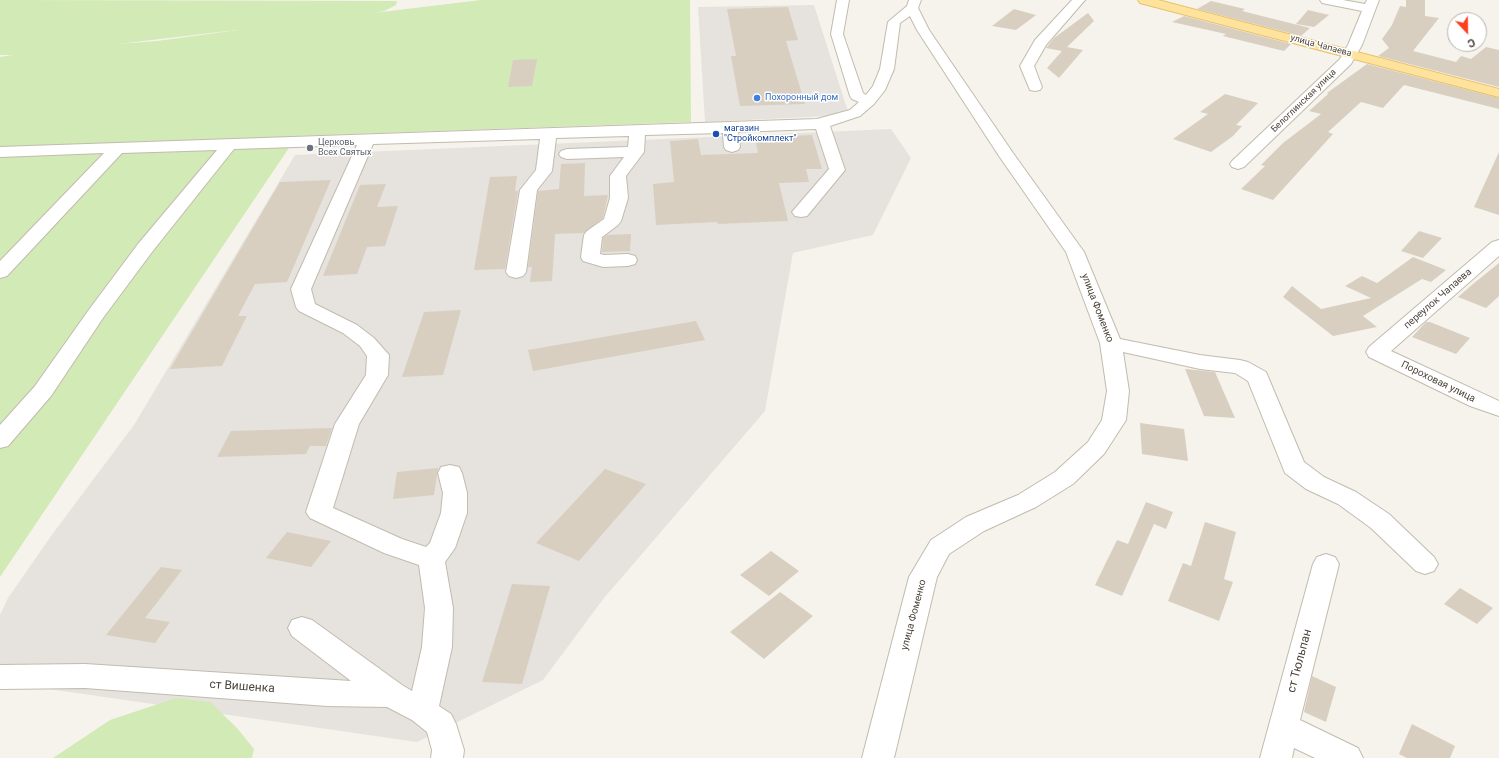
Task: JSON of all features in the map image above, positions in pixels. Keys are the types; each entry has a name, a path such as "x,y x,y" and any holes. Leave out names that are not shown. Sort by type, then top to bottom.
{"main road":[{"name":"улица Чапаева","path":"1144,0 1499,93"}],"street":[{"path":"843,0 837,34 857,96 869,101"},
{"path":"1035,87 1027,66 1040,43 1079,0"},
{"name":"Белоглинская улица","path":"1238,164 1346,61 1350,54 1371,4 1326,0"},
{"path":"0,152 730,128 822,123 855,113 869,101 880,87 888,69 894,22 913,4"},
{"name":"улица Фоменко","path":"878,758 923,577 940,547 975,524 1027,501 1064,478 1096,448 1114,420 1118,390 1111,343 1075,252 1002,150 923,30 913,4"},
{"path":"801,212 837,170 822,123"},
{"path":"730,128 732,147"},
{"path":"628,260 603,262 590,257 593,235 612,221 619,198 618,176 636,152 637,131"},
{"path":"516,272 529,190 544,170 549,134"},
{"path":"367,140 301,289 306,307 350,329 367,342 378,355 377,375 347,424 319,512 393,546 430,559"},
{"path":"0,440 43,391 118,285 229,145"},
{"path":"0,272 118,148"},
{"path":"566,154 636,152"},
{"name":"переулок Чапаева","path":"1377,352 1499,246"},
{"path":"1111,343 1200,362 1240,367 1258,377 1294,467 1315,483 1346,498 1380,521 1425,564"},
{"name":"Пороховая улица","path":"1377,352 1478,401 1499,409"},
{"path":"430,559 442,548 454,513 456,493 450,473"},
{"path":"423,710 437,647 439,608 430,559"},
{"name":"ст Тюльпан","path":"1276,758 1282,727 1326,564"},
{"path":"302,628 391,694"},
{"name":"ст Вишенка","path":"0,677 85,676 326,693 391,694 423,710 440,724 448,750 447,758"},
{"path":"1282,727 1347,758"}],"shaded area":[{"path":"814,5 849,115 705,122 698,7"},
{"path":"891,129 911,158 873,235 793,253 765,411 604,598 543,680 417,742 0,682 0,615 8,598 51,536 134,425 295,155"}],"green space":[{"path":"0,0 397,1 396,5 384,11 373,13 481,0 690,0 691,122 297,136 0,577 0,57 13,55 0,55","holes":["238,30 157,41 118,44"]},
{"path":"176,698 210,702 237,728 254,749 252,758 53,758 110,720"}],"building":[{"path":"1406,0 1425,0 1425,16 1439,18 1413,51 1456,62 1461,56 1471,59 1480,52 1487,52 1487,47 1499,50 1499,87 1378,56 1389,48 1382,39 1392,25 1400,6 1406,7"},
{"path":"1211,1 1245,9 1242,11 1310,28 1301,36 1197,9"},
{"path":"788,7 798,40 786,41 805,104 740,106 731,56 736,56 727,9"},
{"path":"1014,9 1036,15 1016,30 992,26"},
{"path":"1308,10 1329,15 1314,27 1296,24"},
{"path":"1088,13 1094,21 1067,47 1083,50 1059,78 1047,68 1062,51 1046,48 1054,38"},
{"path":"1184,16 1291,44 1284,51 1223,36 1226,34 1172,22"},
{"path":"537,59 532,86 508,87 513,60"},
{"path":"1367,64 1499,98 1499,109 1404,85 1383,108 1361,102 1328,132 1333,134 1273,200 1241,189 1265,166 1261,165 1283,143 1321,114 1309,111 1328,94 1327,93"},
{"path":"1225,94 1258,103 1236,125 1242,126 1233,136 1211,152 1173,139 1208,114 1200,112"},
{"path":"812,135 822,169 806,169 809,182 779,183 788,221 656,225 653,184 674,182 670,141 698,139 701,155 758,153 755,138"},
{"path":"1499,152 1499,215 1474,207"},
{"path":"585,163 584,196 608,195 603,218 584,233 555,234 552,281 530,282 532,267 528,267 538,191 559,189 561,164"},
{"path":"517,176 515,191 518,191 505,269 474,270 490,177"},
{"path":"331,180 287,282 255,284 238,316 247,316 222,366 170,369 280,182"},
{"path":"386,184 377,207 398,206 385,246 367,247 357,274 323,276 360,185"},
{"path":"1419,231 1442,238 1423,258 1401,251"},
{"path":"631,234 630,251 602,252 603,238 607,235"},
{"path":"1413,257 1446,270 1431,282 1422,279 1363,316 1377,327 1333,336 1283,297 1292,286 1321,309 1371,298 1345,286 1362,276 1377,283"},
{"path":"1499,263 1499,296 1486,308 1458,297 1473,284"},
{"path":"461,310 443,375 402,377 424,312"},
{"path":"696,321 705,340 533,371 528,350"},
{"path":"1426,322 1430,322 1470,338 1456,354 1412,337"},
{"path":"1185,369 1215,372 1235,418 1204,416"},
{"path":"1140,423 1184,429 1188,461 1142,454"},
{"path":"332,428 326,446 310,446 306,454 217,457 231,431"},
{"path":"438,468 434,495 393,499 397,472"},
{"path":"605,469 646,484 579,561 536,543"},
{"path":"1146,502 1173,512 1166,529 1154,524 1122,596 1095,585 1117,540 1128,544"},
{"path":"1205,522 1236,532 1224,579 1233,582 1219,621 1168,601 1183,563 1191,566"},
{"path":"287,532 331,541 311,567 266,558"},
{"path":"771,551 799,571 769,596 740,575"},
{"path":"161,567 182,570 145,618 170,622 155,643 106,635"},
{"path":"512,584 550,586 522,684 482,682"},
{"path":"1460,588 1493,608 1477,624 1444,604"},
{"path":"780,592 813,616 764,659 730,632"},
{"path":"1312,676 1336,687 1326,722 1304,712"},
{"path":"1412,724 1455,746 1450,758 1407,758 1399,754"}],"place":[{"name":"Похоронный дом","path":"757,98"},
{"name":"магазин \"Стройкомплект\"","path":"716,134"},
{"name":"Церковь Всех Святых","path":"310,148"}]}
